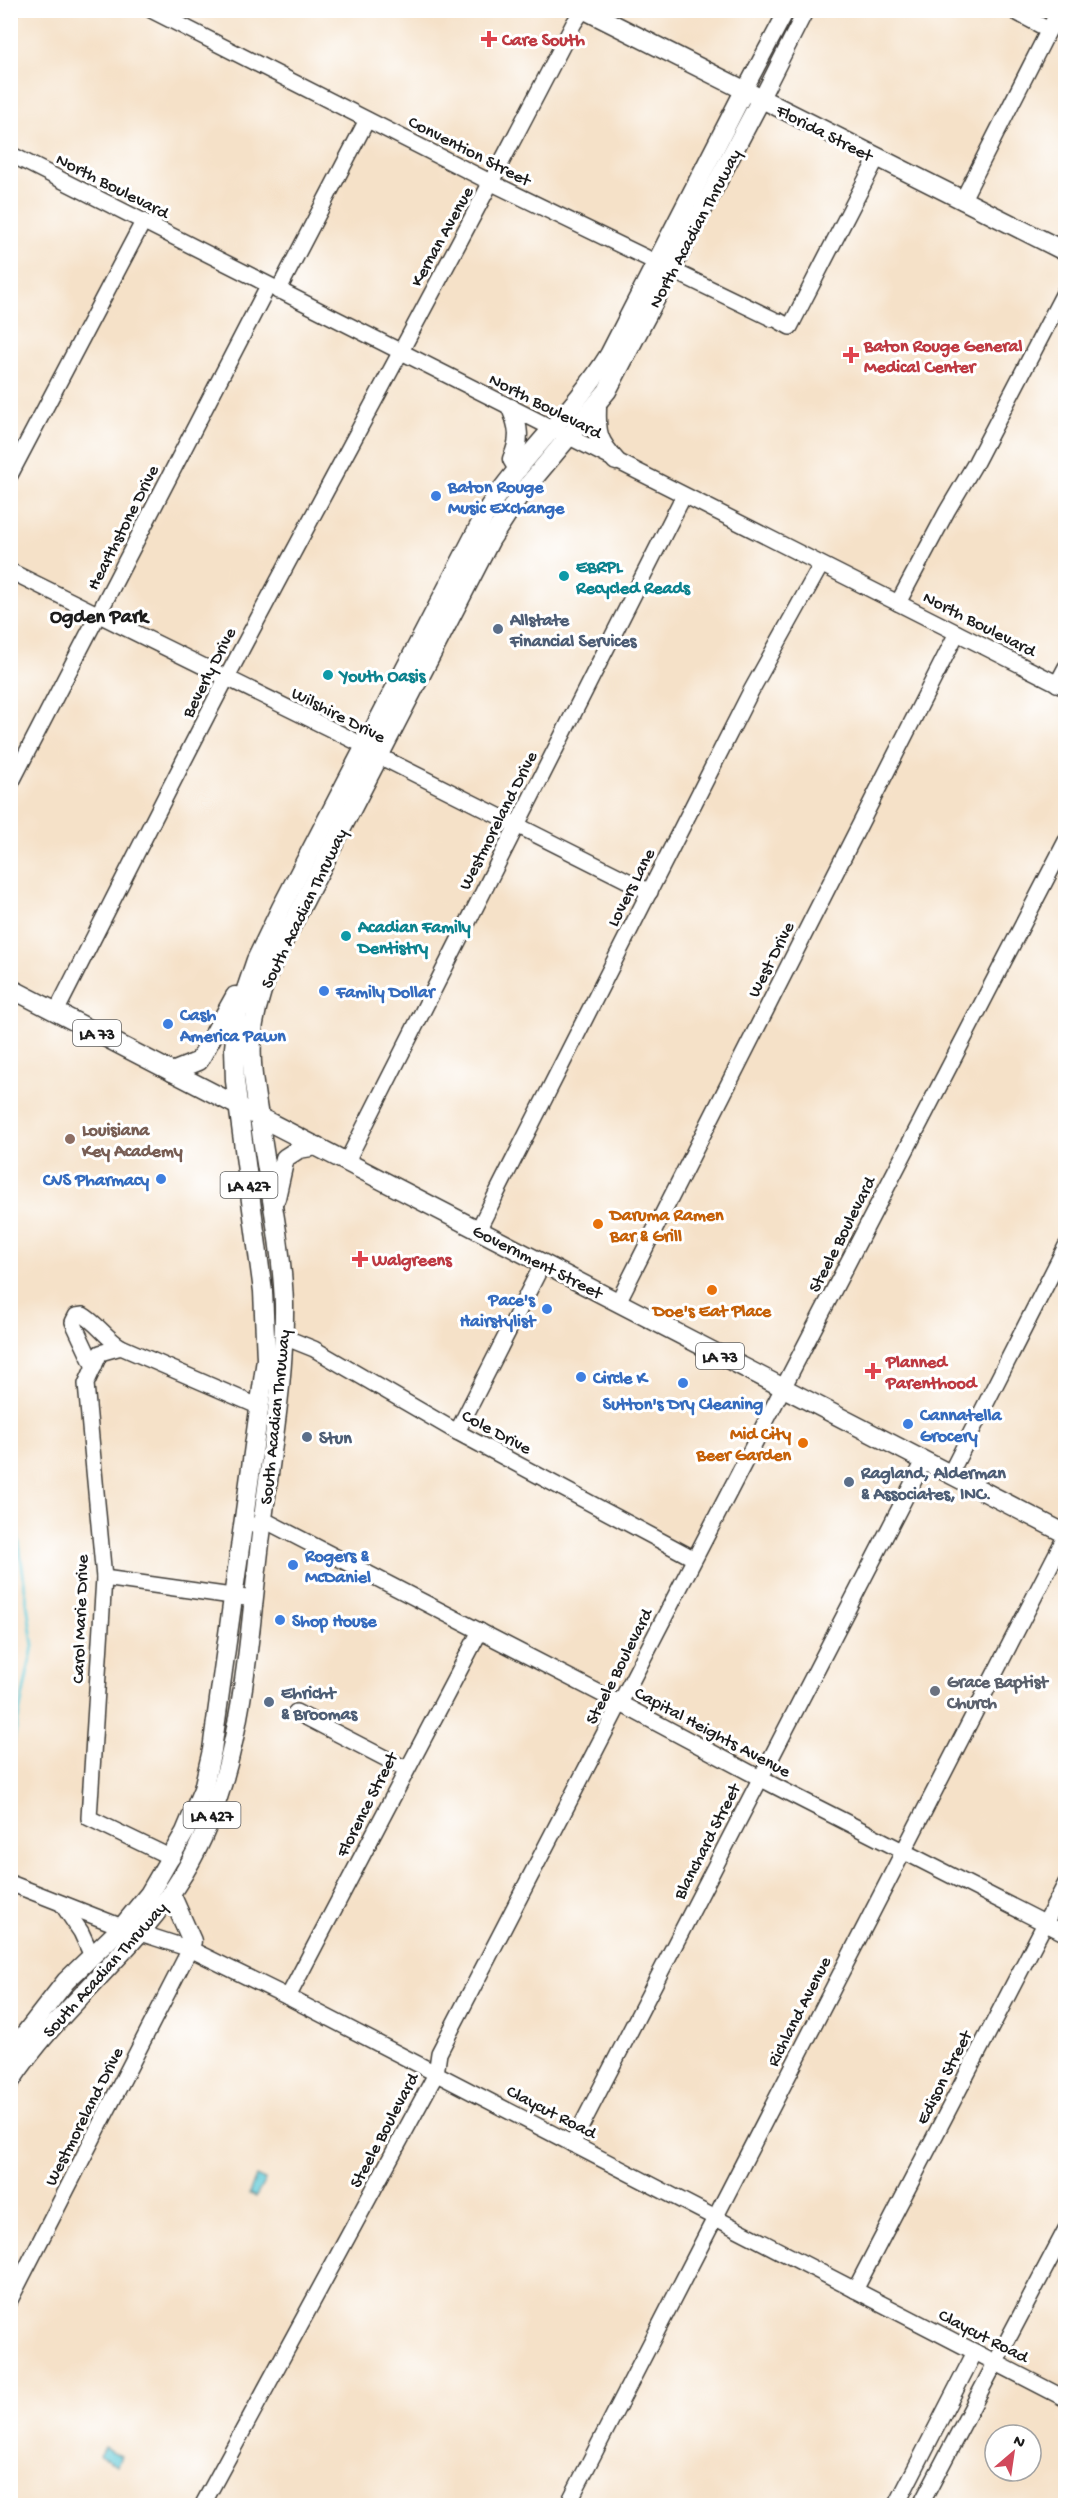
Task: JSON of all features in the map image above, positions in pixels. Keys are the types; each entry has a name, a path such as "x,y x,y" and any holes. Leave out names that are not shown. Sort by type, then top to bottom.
{"main road":[{"name":"Florida Street","path":"584,10 1065,252"},
{"name":"North Acadian Thruway","path":"570,438 597,407 620,370 744,91"},
{"name":"North Acadian Thruway","path":"552,428 599,372 664,267 761,99"},
{"path":"597,407 596,432 602,446 616,461"},
{"path":"511,408 519,432 518,446 512,459 518,469"},
{"name":"South Acadian Thruway","path":"10,2053 54,1995 122,1927 149,1894 172,1858 195,1810 208,1771 234,1596 253,1525 279,1396 284,1337 283,1289 253,1073 252,1041 261,993 275,958 372,751 489,507 552,428"},
{"name":"South Acadian Thruway","path":"10,2082 66,2012 141,1933 171,1894 199,1846 225,1777 234,1732 253,1599 253,1525 260,1407 266,1359 263,1291 238,1105 234,1038 246,986 281,908 503,520 519,496 570,438"},
{"path":"172,1072 199,1061 234,997 246,986"},
{"name":"Government Street","path":"10,988 1065,1534"},
{"path":"273,1212 285,1158 298,1149 317,1146"},
{"path":"171,1894 192,1941 190,1949"}],"street":[{"name":"Convention Street","path":"151,10 492,183 781,322 877,158"},
{"name":"Kernan Avenue","path":"400,352 492,183 574,23 584,10"},
{"name":"North Acadian Thruway","path":"744,91 787,10"},
{"name":"North Acadian Thruway","path":"761,99 806,10"},
{"path":"1012,10 1049,30"},
{"path":"962,201 1059,10"},
{"name":"Hearthstone Drive","path":"10,785 273,288 367,120"},
{"name":"North Boulevard","path":"12,157 1061,686"},
{"path":"10,475 143,222"},
{"path":"898,603 976,462 1065,289"},
{"name":"Beverly Drive","path":"56,1012 226,679 400,352"},
{"name":"Westmoreland Drive","path":"347,1161 683,497"},
{"name":"Lovers Lane","path":"478,1230 751,691 821,565"},
{"name":"Wilshire Drive","path":"10,571 650,892"},
{"name":"West Drive","path":"618,1302 957,633"},
{"path":"1061,686 1065,667"},
{"name":"Steele Boulevard","path":"202,2505 436,2074 439,2053 1065,841"},
{"path":"950,1474 1065,1246"},
{"path":"457,1432 543,1263"},
{"path":"121,1347 97,1360 75,1331 73,1322 76,1316 83,1315 90,1319 107,1339 121,1347 260,1407"},
{"name":"Cole Drive","path":"284,1337 314,1349 457,1432 693,1558"},
{"name":"Carol Marie Drive","path":"97,1360 86,1384 104,1578 89,1818 172,1858"},
{"name":"Blanchard Street","path":"572,2144 924,1461"},
{"name":"Capital Heights Avenue","path":"253,1525 270,1523 621,1704 760,1779 1065,1934"},
{"name":"Richland Avenue","path":"567,2505 1065,1534"},
{"path":"104,1578 253,1599"},
{"name":"Florence Street","path":"288,1997 480,1631"},
{"path":"296,1712 406,1769"},
{"name":"Claycut Road","path":"10,1883 122,1927 190,1949 288,1997 1065,2399"},
{"name":"Edison Street","path":"855,2290 1065,1883"},
{"path":"62,1904 81,1932 92,1956"},
{"name":"Westmoreland Drive","path":"10,2300 190,1949"},
{"path":"921,2505 1065,2229"},
{"path":"896,2505 975,2352"}],"water":[{"path":"256,2176 265,2180 256,2197 249,2194"},
{"path":"104,2447 121,2456 117,2465 99,2456"}],"waterway":[{"path":"10,1479 33,1646 10,1758"}],"place":[{"name":"Care South","path":"489,39"},
{"name":"Baton Rouge General Medical Center","path":"851,355"},
{"name":"Baton Rouge Music Exchange","path":"436,496"},
{"name":"EBRPL Recycled Reads","path":"564,576"},
{"name":"Allstate Financial Services","path":"498,629"},
{"name":"Youth Oasis","path":"328,675"},
{"name":"Acadian Family Dentistry","path":"346,936"},
{"name":"Family Dollar","path":"324,991"},
{"name":"Cash America Pawn","path":"168,1024"},
{"name":"Louisiana Key Academy","path":"70,1139"},
{"name":"CVS Pharmacy","path":"161,1179"},
{"name":"Daruma Ramen Bar & Grill","path":"598,1224"},
{"name":"Walgreens","path":"360,1259"},
{"name":"Doe's Eat Place","path":"712,1290"},
{"name":"Pace's Hairstylist","path":"547,1309"},
{"name":"Planned Parenthood","path":"873,1371"},
{"name":"Circle K","path":"581,1377"},
{"name":"Sutton's Dry Cleaning","path":"683,1383"},
{"name":"Cannatella Grocery","path":"908,1424"},
{"name":"Stun","path":"307,1437"},
{"name":"Mid City Beer Garden","path":"803,1443"},
{"name":"Ragland, Alderman & Associates, INC.","path":"849,1482"},
{"name":"Rogers & McDaniel","path":"293,1565"},
{"name":"Shop House","path":"280,1620"},
{"name":"Grace Baptist Church","path":"935,1691"},
{"name":"Ehricht & Broomas","path":"269,1702"}],"district":[{"name":"Ogden Park","path":"99,615"}]}
